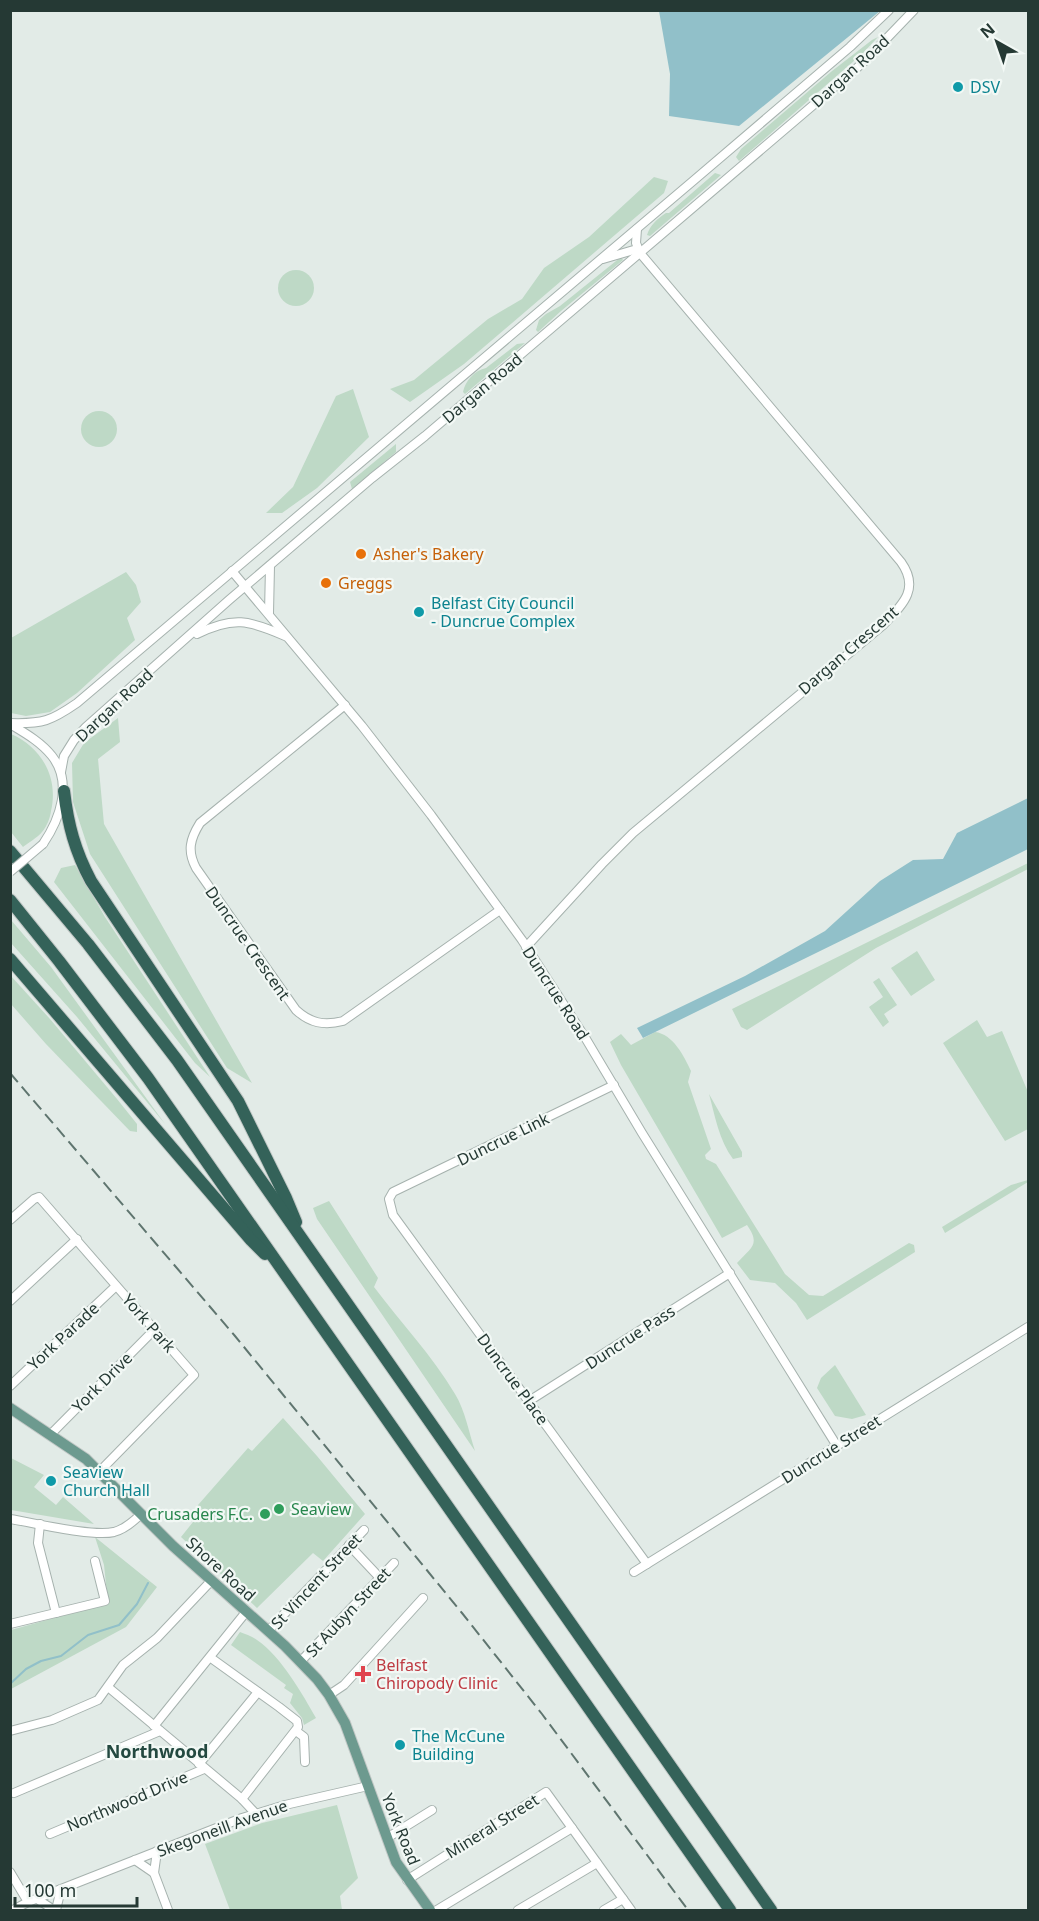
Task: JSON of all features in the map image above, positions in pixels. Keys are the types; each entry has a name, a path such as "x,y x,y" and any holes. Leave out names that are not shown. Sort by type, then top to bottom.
{"highway":[{"path":"64,791 67,818 79,857 91,881 238,1101 286,1198 304,1243"},
{"path":"10,851 88,944 177,1060 771,1911"},
{"path":"10,900 148,1078 730,1911"},
{"path":"10,959 251,1240 287,1276"}],"main road":[{"name":"Shore Road","path":"10,1408 77,1453 99,1472 211,1581 301,1661 329,1695 345,1723 368,1786"},
{"name":"York Road","path":"368,1786 396,1862 430,1911"}],"street":[{"name":"Dargan Road","path":"10,724 45,722 57,717 77,703 850,47 889,10"},
{"name":"Dargan Road","path":"61,772 64,756 86,727 246,586 864,61 914,10"},
{"path":"599,261 638,251 636,229"},
{"name":"Dargan Crescent","path":"526,947 633,833 882,626 908,595 910,584 908,571 901,562 638,251"},
{"path":"269,613 270,566"},
{"name":"Duncrue Road","path":"232,571 345,705 431,815 526,947 837,1446"},
{"path":"188,638 226,622 257,624 285,636"},
{"name":"Duncrue Crescent","path":"345,705 200,823 193,834 189,848 191,860 196,868 296,1010 305,1018 315,1022 330,1025 343,1021 500,910"},
{"path":"10,724 31,736 53,757 61,772 64,791 58,818 43,844 10,872"},
{"name":"Duncrue Link","path":"393,1192 614,1085"},
{"name":"Duncrue Place","path":"393,1192 389,1199 393,1215 647,1564"},
{"name":"York Park","path":"10,1220 34,1198 39,1197 194,1375 99,1472"},
{"path":"10,1301 76,1239"},
{"name":"Duncrue Pass","path":"529,1401 730,1273"},
{"name":"York Parade","path":"10,1386 116,1286"},
{"name":"Duncrue Street","path":"634,1572 1029,1327"},
{"name":"York Drive","path":"50,1435 155,1329"},
{"path":"10,1519 100,1534 122,1529 141,1514"},
{"path":"40,1524 38,1543 56,1613"},
{"name":"St Vincent Street","path":"268,1631 364,1530"},
{"path":"349,1545 380,1578"},
{"path":"10,1624 105,1601 95,1560"},
{"name":"St Aubyn Street","path":"301,1661 394,1563"},
{"path":"10,1731 51,1720 98,1700 123,1665 157,1638 211,1581"},
{"path":"329,1695 344,1684 423,1598"},
{"path":"14,1793 157,1729 246,1612"},
{"path":"211,1658 297,1721 296,1731 242,1799"},
{"path":"108,1687 242,1799 256,1814"},
{"name":"Northwood Drive","path":"50,1834 202,1766 258,1692"},
{"path":"296,1731 304,1737 305,1762"},
{"name":"Skegoneill Avenue","path":"13,1911 61,1889 256,1814 368,1786"},
{"name":"Mineral Street","path":"407,1880 546,1792 572,1828"},
{"path":"387,1838 432,1810"},
{"path":"437,1911 572,1828 631,1911"},
{"path":"157,1851 154,1873 168,1911"},
{"path":"135,1860 154,1873"},
{"path":"518,1911 597,1863"},
{"path":"10,1872 32,1901 55,1911 61,1889"},
{"path":"604,1911 623,1899"}],"green space":[{"path":"878,37 863,53 739,161 736,157 741,149 832,71"},
{"path":"715,173 721,175 650,236 647,235 657,220 669,213"},
{"path":"654,177 668,181 664,193 464,364 410,402 390,389 414,380 488,319 522,299 544,268 589,237"},
{"path":"621,257 623,260 538,332 536,330 539,320"},
{"path":"296,270 308,276 314,288 308,300 296,306 284,300 278,288 284,276"},
{"path":"525,343 465,394 463,392 474,374 486,368 517,344"},
{"path":"353,389 369,437 317,488 282,513 266,513 293,487 336,396"},
{"path":"99,411 112,416 117,429 112,442 99,447 86,442 81,429 86,416"},
{"path":"396,444 396,452 352,489 350,482"},
{"path":"126,572 136,585 141,602 127,618 135,640 77,693 50,712 26,716 11,713 11,638"},
{"path":"118,718 120,742 98,759 104,824 252,1083 227,1068 90,854 73,802 72,763 84,743"},
{"path":"11,734 22,740 39,755 50,775 52,786 53,798 47,825 40,834 23,847 11,832"},
{"path":"1028,863 1028,869 876,948 747,1030 741,1027 732,1009"},
{"path":"75,865 105,917 210,1077 195,1063 54,882 61,868"},
{"path":"11,920 51,967 165,1124 77,1017 11,943"},
{"path":"917,951 935,980 911,996 891,968"},
{"path":"10,975 117,1099 137,1124 137,1132 130,1131 46,1044 11,1004"},
{"path":"879,978 897,1005 884,1014 889,1022 883,1027 869,1007 883,997 873,982"},
{"path":"977,1020 987,1037 1002,1031 1028,1092 1028,1129 1005,1141 943,1043"},
{"path":"655,1032 672,1041 691,1071 688,1082 711,1149 705,1155 706,1159 716,1164 785,1274 809,1295 823,1296 909,1243 914,1245 915,1252 807,1320 796,1303 775,1283 750,1280 737,1263 754,1242 747,1225 722,1238 621,1065 610,1042 621,1034 631,1045"},
{"path":"709,1094 742,1152 742,1157 733,1159 728,1152 718,1128"},
{"path":"1028,1180 945,1233 942,1227 1011,1185"},
{"path":"329,1201 378,1278 374,1287 426,1352 455,1394 464,1414 475,1451 317,1219 313,1208"},
{"path":"835,1365 866,1415 852,1419 835,1416 817,1388 821,1378"},
{"name":"Seaview","path":"283,1418 365,1514 323,1561 313,1553 257,1608 181,1537 193,1522 198,1505 248,1448 252,1451"},
{"path":"11,1458 44,1475 34,1487 56,1505 63,1497 94,1524 11,1510"},
{"path":"95,1537 157,1587 126,1627 11,1689 11,1630 108,1603 104,1565"},
{"path":"240,1632 255,1639 275,1656 291,1676 316,1718 304,1725 302,1718 290,1703 293,1694 284,1688 286,1685 231,1645"},
{"path":"337,1805 358,1878 340,1896 342,1910 230,1910 205,1844 262,1823"}],"water":[{"path":"659,10 880,11 739,126 669,116 670,74"},
{"path":"1028,798 1028,849 643,1038 637,1028 745,976 825,931 880,881 913,860 943,859 957,833"}],"waterway":[{"path":"10,1684 26,1669 41,1661 61,1656 88,1635 119,1625 137,1604 148,1583"}],"railway":[{"path":"10,1073 235,1336 462,1613 542,1714 688,1910"}],"place":[{"name":"DSV","path":"958,87"},
{"name":"Asher's Bakery","path":"361,554"},
{"name":"Greggs","path":"326,583"},
{"name":"Belfast City Council - Duncrue Complex","path":"419,612"},
{"name":"Seaview Church Hall","path":"51,1481"},
{"name":"Seaview","path":"279,1509"},
{"name":"Crusaders F.C.","path":"265,1514"},
{"name":"Belfast Chiropody Clinic","path":"363,1674"},
{"name":"The McCune Building","path":"400,1745"}],"district":[{"name":"Northwood","path":"157,1751"}]}
